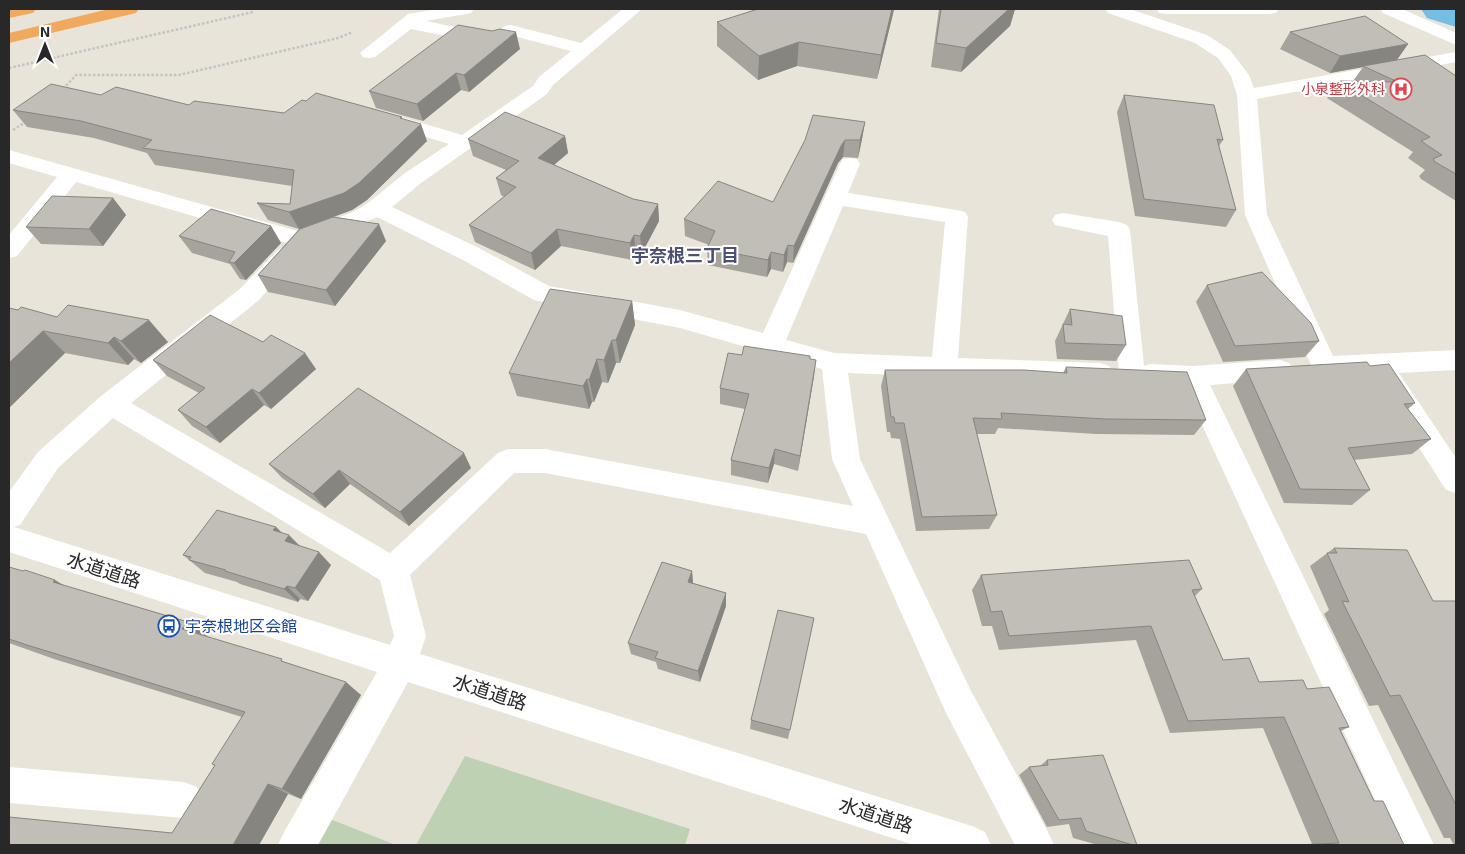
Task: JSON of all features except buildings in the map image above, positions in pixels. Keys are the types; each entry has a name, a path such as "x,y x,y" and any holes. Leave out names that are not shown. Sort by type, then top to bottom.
{"highway":[{"path":"9,13 27,9"},
{"path":"9,38 130,9"}],"street":[{"path":"369,53 414,18 465,9"},
{"path":"9,516 48,460 111,404 250,294 300,240 361,218 376,208 413,178 540,90 546,82 634,9"},
{"path":"1114,9 1200,39 1224,54 1240,75 1247,95 1256,215 1325,367"},
{"path":"1165,9 1270,9"},
{"path":"1389,9 1456,40"},
{"path":"409,23 496,40 510,30 585,50"},
{"path":"1247,95 1456,57"},
{"path":"372,114 464,142"},
{"path":"9,156 300,240"},
{"path":"771,345 850,164"},
{"path":"9,250 71,174"},
{"path":"835,198 957,218 944,367"},
{"path":"376,208 470,253 543,294 680,319 834,363 1193,376 1456,360"},
{"path":"1063,220 1119,230 1132,374"},
{"path":"834,363 846,459 958,701 1035,845"},
{"path":"1379,364 1456,481"},
{"path":"1193,376 1415,845"},
{"path":"111,404 393,571 410,636 400,664 297,845"},
{"path":"393,571 508,461 545,461 875,523"},
{"name":"水道道路","path":"9,539 972,845"},
{"path":"9,785 184,800"}],"path":[{"path":"9,68 253,12"},
{"path":"58,95 76,75 179,75 338,38 349,32 409,23"},
{"path":"9,133 31,118"}],"green space":[{"path":"465,756 690,829 685,845 416,845"},
{"path":"330,819 396,845 315,845"}],"waterway":[{"path":"1442,9 1456,14"}],"place":[{"name":"小泉整形外科","path":"1401,89"},
{"name":"宇奈根地区会館","path":"169,626"}],"district":[{"name":"宇奈根三丁目","path":"685,256"}]}
